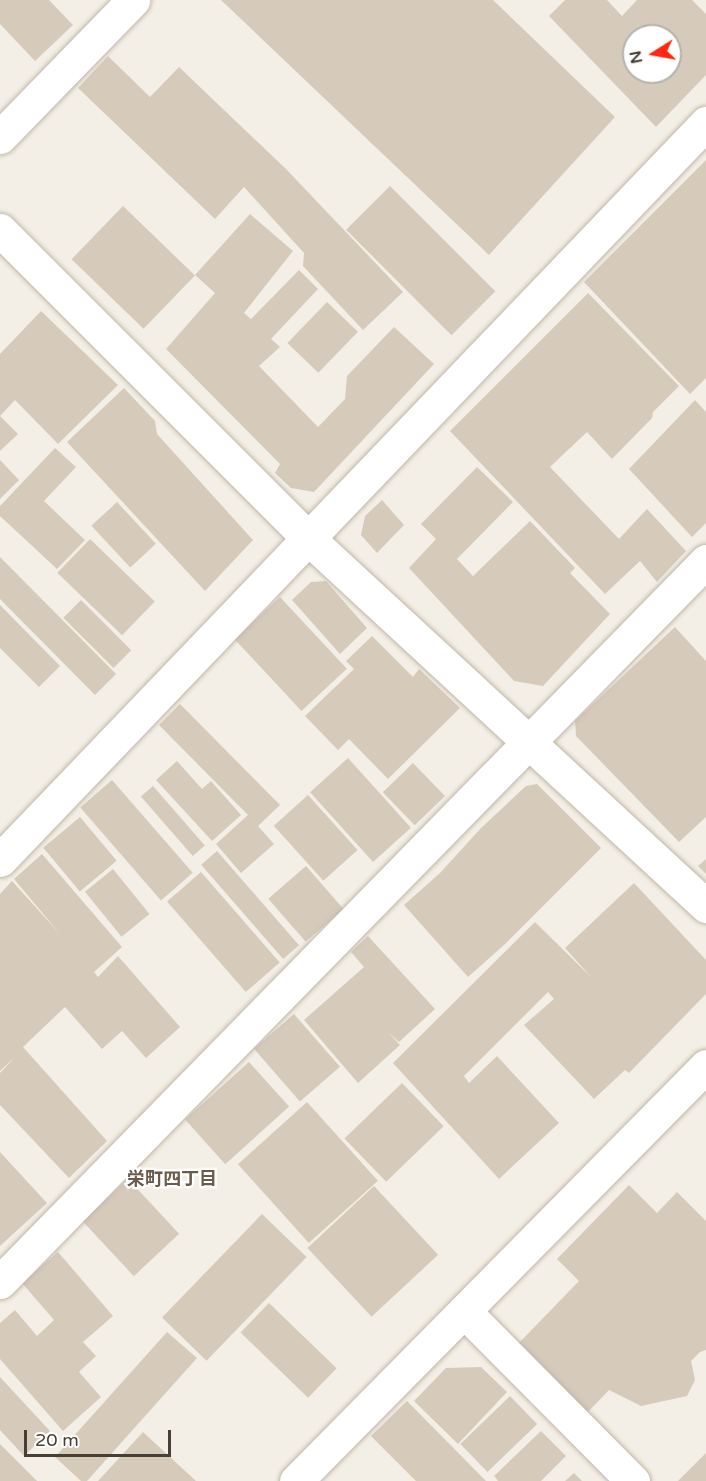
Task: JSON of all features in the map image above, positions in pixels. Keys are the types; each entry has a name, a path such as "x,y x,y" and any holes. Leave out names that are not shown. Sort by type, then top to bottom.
{"street":[{"path":"0,137 133,0"},
{"path":"0,860 706,123"},
{"path":"0,230 309,539 706,906"},
{"path":"0,1282 706,561"},
{"path":"296,1481 706,1066"},
{"path":"464,1311 633,1481"}],"building":[{"path":"0,0 49,0 73,25 35,61 0,24"},
{"path":"221,0 493,0 615,117 489,255"},
{"path":"565,0 607,0 622,16 637,0 692,0 706,14 706,75 656,127 549,16"},
{"path":"108,56 150,97 179,67 286,169 403,292 363,330 303,266 304,253 244,187 215,219 78,88"},
{"path":"706,160 706,378 690,394 584,282"},
{"path":"390,186 495,291 452,335 346,230"},
{"path":"123,206 195,275 144,329 72,259"},
{"path":"250,214 293,251 244,313 251,319 299,270 318,289 271,339 280,347 259,366 318,427 345,399 347,376 394,327 434,364 314,492 291,488 275,473 280,464 166,349 215,293 195,275"},
{"path":"588,293 679,386 612,459 587,432 550,467 619,539 647,509 686,551 657,582 640,561 605,594 450,431"},
{"path":"327,302 358,332 318,373 287,343"},
{"path":"41,311 118,385 58,444 15,400 0,416 0,354"},
{"path":"124,388 155,421 157,434 253,540 205,591 67,442"},
{"path":"695,400 706,412 706,523 692,537 629,469"},
{"path":"0,416 18,434 0,451"},
{"path":"55,448 76,467 44,501 85,540 57,569 0,516 0,506"},
{"path":"0,460 19,480 0,499"},
{"path":"477,467 513,502 457,559 473,576 530,521 575,568 570,573 610,614 543,686 514,681 409,568 436,539 421,524"},
{"path":"382,500 404,525 377,553 361,535 365,516"},
{"path":"117,502 156,544 130,568 91,526"},
{"path":"90,539 155,602 122,635 57,573"},
{"path":"0,557 116,674 95,695 0,599"},
{"path":"326,581 367,628 340,654 292,600 311,582"},
{"path":"280,597 347,669 301,711 235,639"},
{"path":"81,600 131,650 114,668 63,618"},
{"path":"0,605 60,666 39,687 0,648"},
{"path":"675,627 706,661 706,817 679,842 576,736 575,721"},
{"path":"372,636 413,677 419,669 460,708 388,779 349,739 338,750 305,716 354,669 346,661"},
{"path":"180,704 280,805 258,826 274,844 241,873 216,844 248,815 159,725"},
{"path":"348,758 411,828 373,862 310,792"},
{"path":"177,761 202,789 211,781 241,815 212,841 156,780"},
{"path":"413,763 445,796 415,825 383,792"},
{"path":"112,780 193,873 161,900 80,808"},
{"path":"537,784 601,848 504,945 468,977 404,905 440,873 481,828 526,786"},
{"path":"153,786 205,846 193,856 141,796"},
{"path":"308,795 358,850 323,881 274,826"},
{"path":"80,817 117,861 80,892 43,848"},
{"path":"217,851 299,945 283,959 201,865"},
{"path":"42,854 122,947 94,972 98,977 118,956 180,1027 146,1058 122,1031 102,1049 65,1007 23,1047 107,1141 69,1178 0,1105 0,1073 15,1057 0,1071 0,894 12,881 60,934 14,879"},
{"path":"706,859 706,874 698,866"},
{"path":"306,866 343,909 306,942 268,899"},
{"path":"113,869 150,914 122,937 85,892"},
{"path":"201,872 280,963 246,992 167,902"},
{"path":"634,883 706,960 706,994 629,1073 625,1070 594,1099 524,1025 554,999 548,992 464,1076 469,1083 497,1056 559,1123 499,1179 393,1063 535,922 592,978 565,948"},
{"path":"368,936 435,1009 399,1042 388,1032 400,1045 358,1083 304,1020 364,967 351,952"},
{"path":"294,1014 340,1067 300,1102 254,1049"},
{"path":"249,1062 289,1107 225,1164 185,1120"},
{"path":"402,1083 444,1126 386,1182 344,1139"},
{"path":"307,1102 378,1181 309,1243 238,1164"},
{"path":"0,1152 47,1203 0,1246"},
{"path":"128,1179 179,1234 134,1276 83,1221"},
{"path":"629,1185 657,1213 677,1192 706,1221 706,1350 700,1352 691,1361 695,1380 687,1396 641,1406 609,1390 587,1413 517,1345 579,1281 557,1259"},
{"path":"374,1186 438,1255 372,1317 307,1248"},
{"path":"262,1214 307,1257 207,1361 162,1318"},
{"path":"58,1252 113,1316 83,1342 96,1356 79,1372 101,1397 63,1431 0,1359 0,1323 15,1310 37,1336 54,1320 22,1283"},
{"path":"269,1303 337,1368 308,1398 241,1332"},
{"path":"167,1332 197,1358 87,1481 81,1481 55,1457"},
{"path":"481,1367 507,1392 458,1444 414,1401 446,1368"},
{"path":"0,1377 50,1431 24,1456 0,1430"},
{"path":"510,1396 537,1424 487,1472 460,1444"},
{"path":"407,1401 486,1481 416,1481 371,1436"},
{"path":"541,1431 566,1456 541,1481 498,1481 494,1476"},
{"path":"143,1432 196,1481 98,1481"},
{"path":"0,1444 37,1481 0,1481"},
{"path":"706,1453 706,1481 678,1481"},
{"path":"574,1473 582,1481 565,1481"}],"district":[{"name":"栄町四丁目","path":"172,1179"}]}
